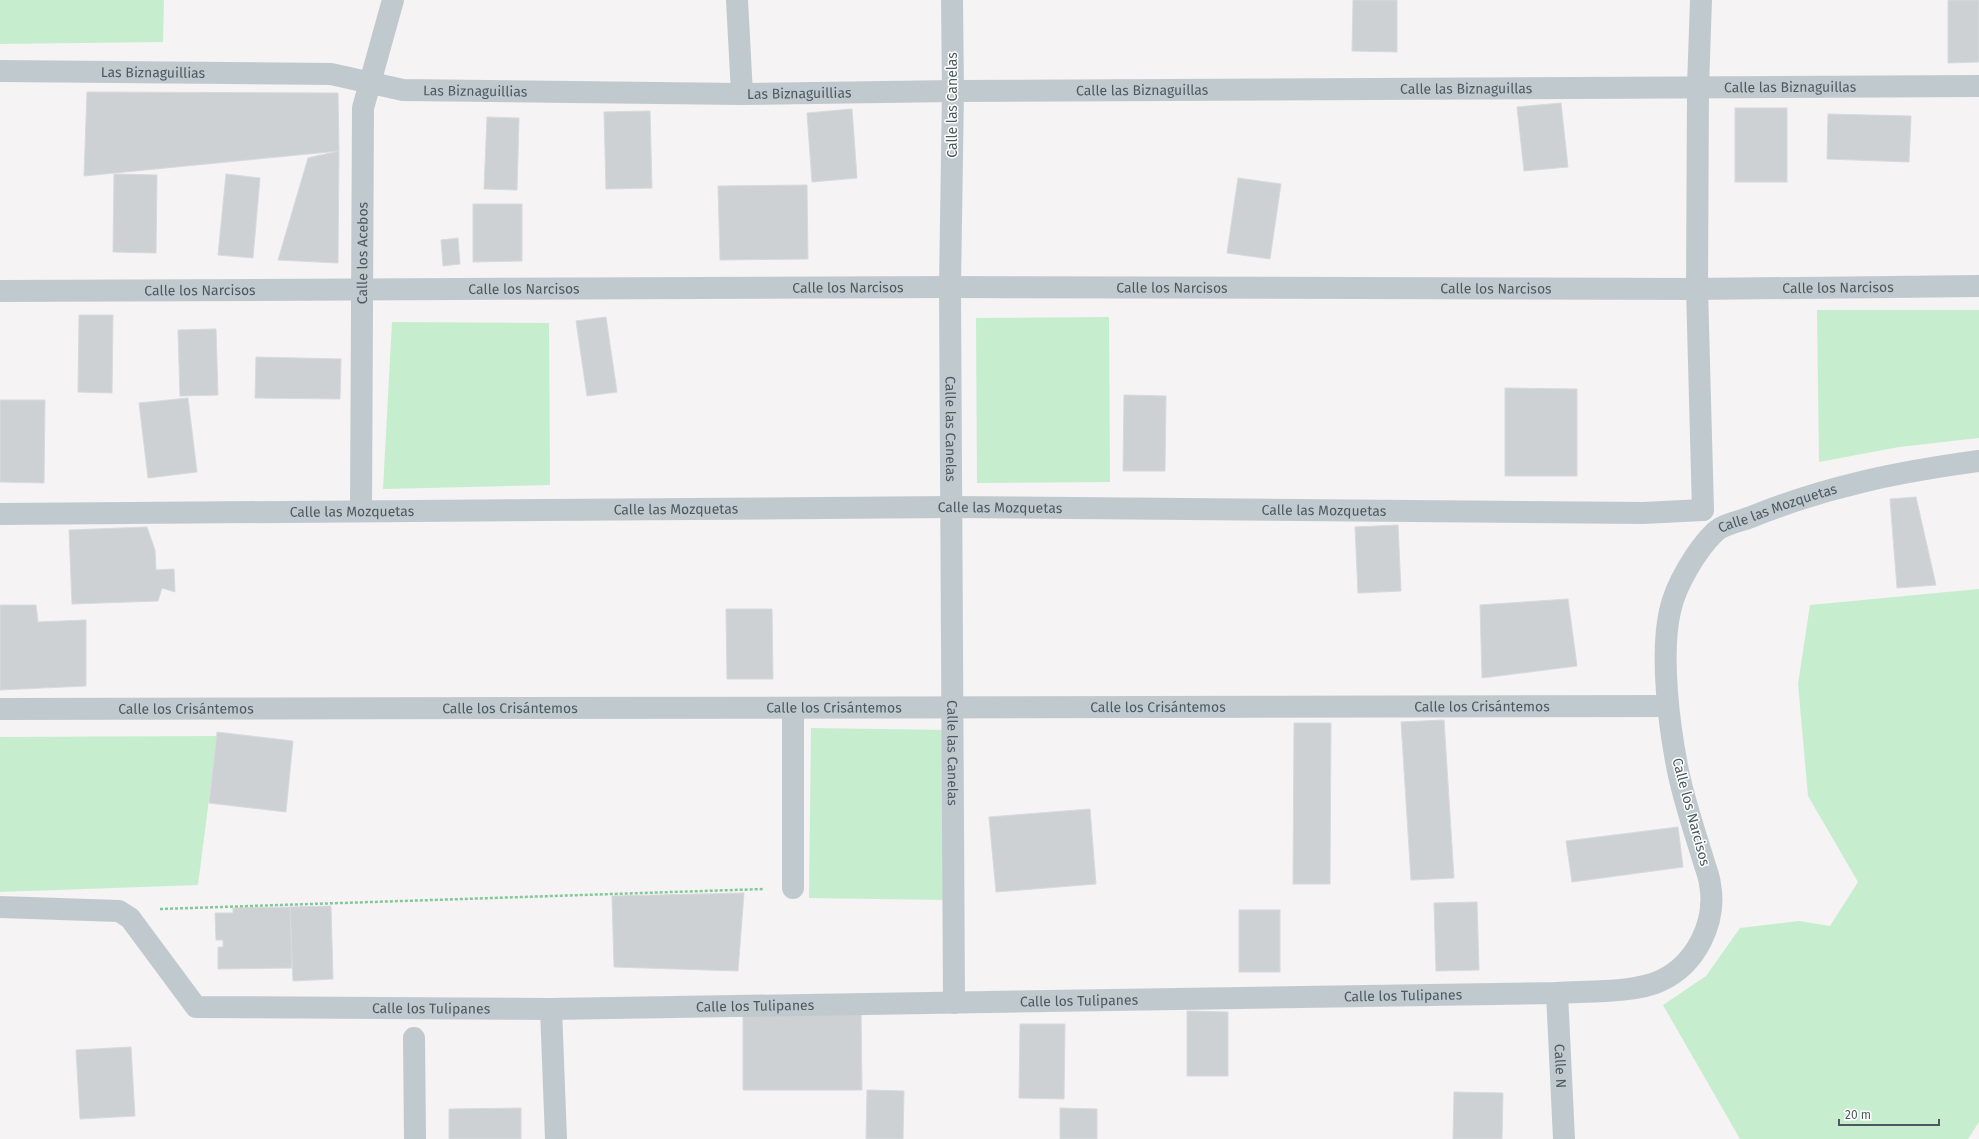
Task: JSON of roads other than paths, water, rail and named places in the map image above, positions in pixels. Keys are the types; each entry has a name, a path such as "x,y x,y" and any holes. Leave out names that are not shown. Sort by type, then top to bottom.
{"street":[{"name":"Calle los Acebos","path":"361,510 363,108 393,0"},
{"path":"737,0 742,94"},
{"name":"Calle las Canelas","path":"952,0 953,91 950,287 954,1003"},
{"path":"1701,0 1698,87 1697,289 1703,510"},
{"name":"Las Biznaguillias","path":"0,71 331,74 370,84 403,90 742,94 953,91"},
{"name":"Calle las Biznaguillas","path":"953,91 1979,86"},
{"name":"Calle los Narcisos","path":"0,291 950,287 1697,289 1979,286"},
{"name":"Calle las Mozquetas","path":"0,514 361,510 951,508 1643,513 1703,510 1716,531 1791,502 1852,484 1916,469 1979,461"},
{"name":"Calle los Narcisos","path":"1557,993 1633,988 1659,982 1679,970 1695,954 1705,934 1711,910 1710,884 1678,771 1668,706 1666,635 1670,608 1679,586 1696,556 1716,531"},
{"name":"Calle los Crisántemos","path":"0,709 793,708 953,706 1668,706"},
{"path":"793,708 793,888"},
{"name":"Calle los Tulipanes","path":"0,907 119,911 130,918 196,1007 551,1009 1557,993"},
{"name":"Calle N","path":"1557,993 1564,1139"},
{"path":"551,1009 556,1139"},
{"path":"414,1038 415,1139"}]}
